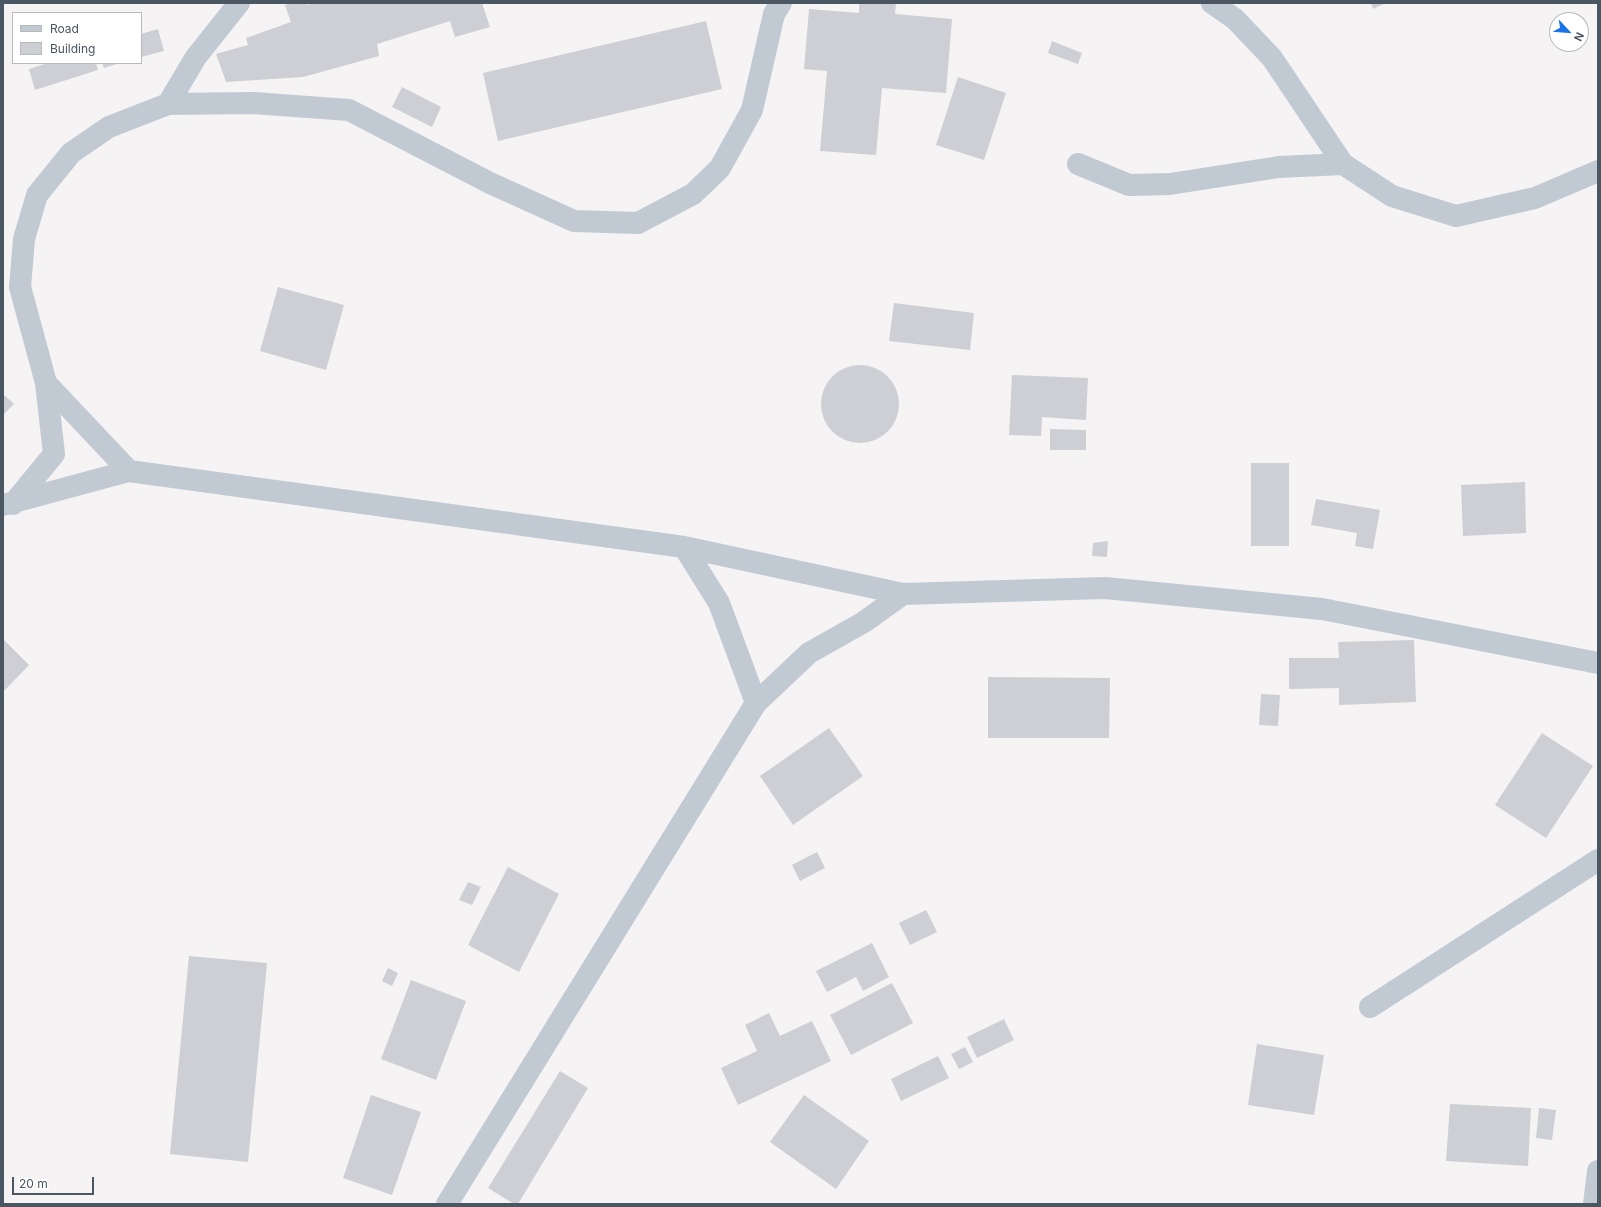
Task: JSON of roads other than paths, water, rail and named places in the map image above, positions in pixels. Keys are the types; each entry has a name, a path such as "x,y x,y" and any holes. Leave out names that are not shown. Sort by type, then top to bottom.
{"street":[{"path":"168,104 196,57 239,3"},
{"path":"7,508 54,454 46,383 20,287 24,239 37,195 70,153 109,127 168,104 253,103 349,110 490,183 574,221 638,223 693,194 720,168 752,110 774,14 781,3"},
{"path":"1212,3 1235,19 1272,58 1343,164 1392,196 1456,216 1535,198 1598,171"},
{"path":"1078,164 1129,185 1170,184 1280,167 1343,164"},
{"path":"46,383 129,471"},
{"path":"7,508 129,471 684,547 903,594 1105,588 1322,609 1598,663"},
{"path":"684,547 719,603 756,703"},
{"path":"447,1204 756,703 809,653 864,622 903,594"},
{"path":"1370,1007 1598,860"},
{"path":"1594,1204 1598,1172"}]}
